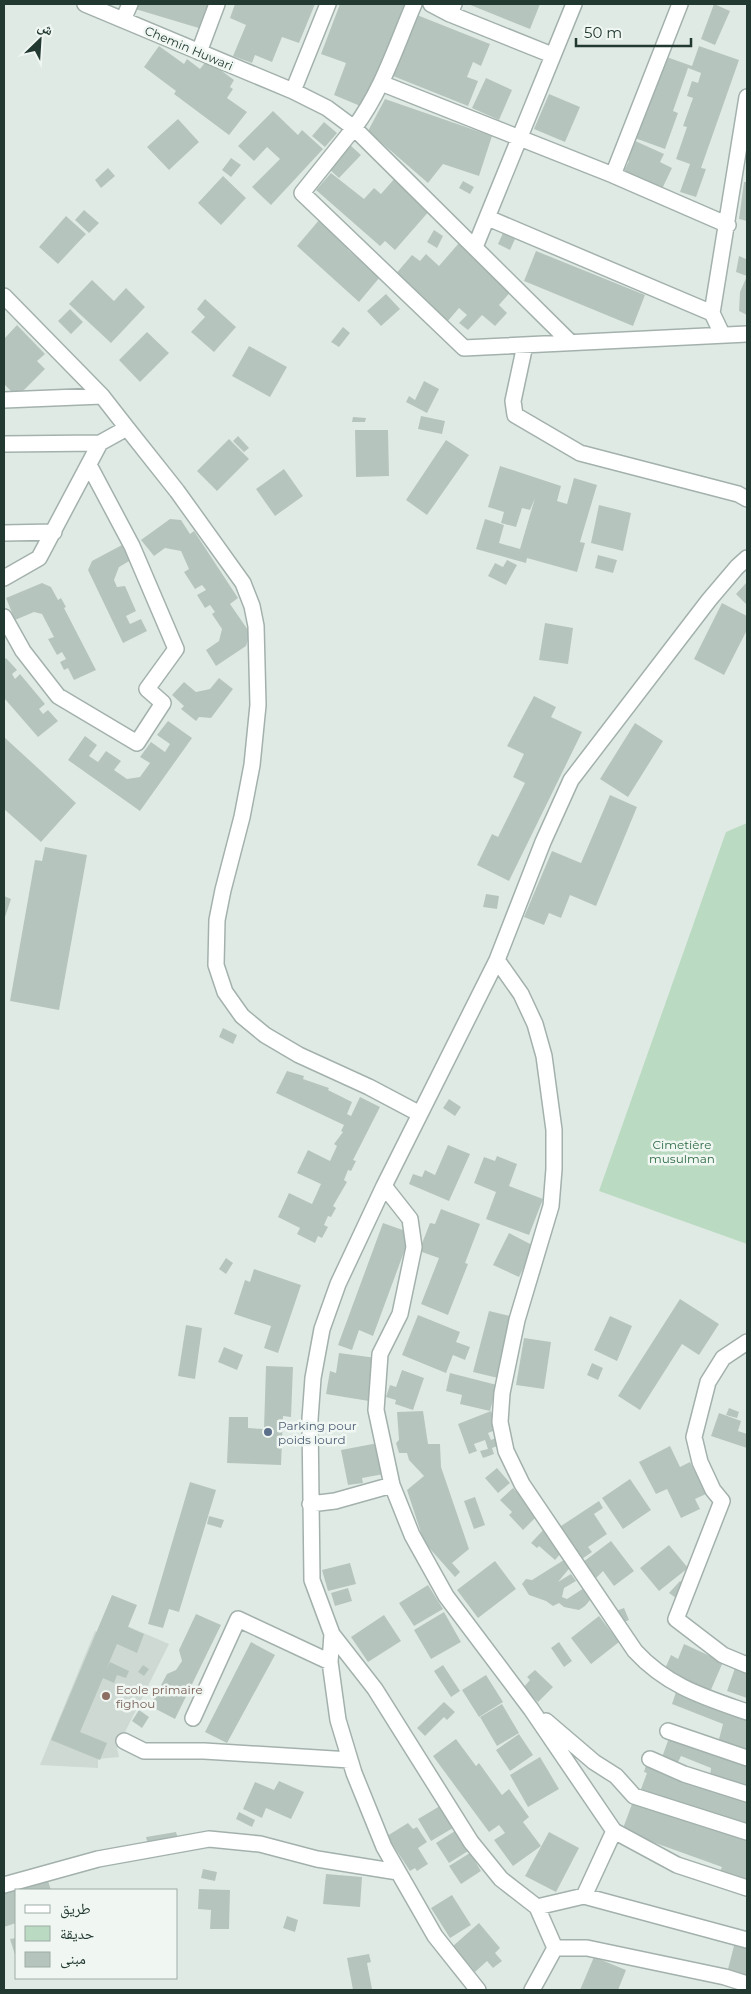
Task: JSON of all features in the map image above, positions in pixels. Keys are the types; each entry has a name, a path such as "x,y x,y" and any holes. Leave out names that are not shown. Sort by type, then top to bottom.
{"street":[{"name":"Chemin Huwari","path":"86,4 293,91 327,108 354,128 571,343"},
{"path":"123,20 130,4"},
{"path":"199,52 217,4"},
{"path":"293,91 328,4"},
{"path":"414,4 381,83 366,113 302,193 464,348 747,334"},
{"path":"431,4 452,9 552,55"},
{"path":"475,247 574,4"},
{"path":"613,175 680,4"},
{"path":"381,83 613,175 728,224"},
{"path":"722,334 712,313 743,140 747,97"},
{"path":"488,218 712,313"},
{"path":"4,296 102,396 177,491 243,583 252,606 256,626 258,705 252,765 242,817 217,920 216,965 225,992 242,1016 265,1035 299,1055 369,1086 420,1114"},
{"path":"525,345 513,401 516,415 580,453 738,494 747,499"},
{"path":"4,400 102,396"},
{"path":"4,444 100,443 127,428"},
{"path":"4,578 40,558 100,443"},
{"path":"4,617 23,651 58,696 137,743 163,703 147,689 176,649 132,546 89,465"},
{"path":"4,533 54,532"},
{"path":"555,1948 537,1907 501,1879 471,1842 375,1688 332,1634 312,1580 310,1419 313,1378 322,1329 338,1284 384,1186 498,960 543,842 570,780 709,600 747,558"},
{"path":"498,960 521,994 535,1024 544,1056 554,1130 551,1206 517,1320 502,1393 500,1422 506,1451 522,1484 625,1636 647,1664 682,1688 747,1712"},
{"path":"384,1186 410,1219 414,1247 400,1314 380,1354 376,1410 392,1484 412,1535 446,1596 531,1709 614,1831 677,1865 747,1888"},
{"path":"747,1342 723,1358 708,1382 694,1437 700,1462 713,1490 722,1501 676,1619 723,1655 747,1665"},
{"path":"310,1504 335,1501 392,1484"},
{"path":"193,1718 238,1619 330,1662"},
{"path":"332,1634 330,1662 338,1720 350,1760 384,1847 435,1936 478,1990"},
{"path":"531,1709 594,1762 616,1776 634,1796 747,1832"},
{"path":"668,1731 747,1758"},
{"path":"124,1741 144,1751 204,1751 350,1760"},
{"path":"650,1759 684,1774 747,1794"},
{"path":"584,1896 614,1831"},
{"path":"4,1884 98,1859 209,1839 260,1844 317,1859 398,1872"},
{"path":"537,1907 584,1896 747,1940"},
{"path":"555,1948 587,1948 725,1977 747,1984"},
{"path":"532,1990 555,1948"}],"shaded area":[{"name":"Ecole primaire fighou","path":"125,1625 169,1644 117,1748 119,1757 98,1759 98,1768 40,1765 95,1631 118,1640"}],"green space":[{"name":"Cimetière musulman","path":"747,823 747,1244 599,1191 726,832"}],"building":[{"path":"133,4 210,4 202,29 132,8"},
{"path":"235,4 315,4 299,43 282,37 272,62 255,55 252,63 233,56 246,25 230,18"},
{"path":"340,4 405,4 365,108 334,95 346,63 321,54"},
{"path":"468,4 540,4 530,29"},
{"path":"714,4 730,11 715,45 701,39"},
{"path":"417,15 490,44 481,66 473,62 467,77 478,81 468,106 393,76"},
{"path":"159,46 184,64 187,59 200,69 207,60 234,80 230,87 233,89 227,98 247,112 229,135 174,94 176,91 144,67"},
{"path":"699,46 739,60 701,168 706,169 696,197 680,192 690,164 676,159 687,127 683,126 693,98 687,96 692,81 698,83 701,73 688,68 673,111 678,113 665,149 632,137 661,55 692,66"},
{"path":"486,78 512,90 499,120 472,108"},
{"path":"549,94 580,107 565,142 534,129"},
{"path":"385,99 492,136 479,176 443,164 428,183 368,131"},
{"path":"273,111 298,135 302,130 323,149 271,205 252,187 280,159 267,147 254,161 238,146"},
{"path":"178,119 199,142 169,170 147,147"},
{"path":"324,122 337,133 325,147 312,136"},
{"path":"633,140 664,154 660,162 672,168 662,189 624,171 629,161 625,159"},
{"path":"350,145 361,155 339,178 329,169"},
{"path":"231,158 241,165 231,177 222,170"},
{"path":"108,168 115,176 101,188 95,180"},
{"path":"331,173 364,199 374,188 381,194 395,178 431,209 395,250 385,241 380,246 316,190"},
{"path":"223,176 246,198 221,225 198,203"},
{"path":"463,181 474,187 470,194 459,188"},
{"path":"744,182 747,182 747,221 739,219"},
{"path":"84,210 99,223 89,233 75,220"},
{"path":"66,216 86,234 58,264 39,247"},
{"path":"320,219 351,246 348,250 380,277 359,302 297,246"},
{"path":"434,230 443,236 437,248 427,242"},
{"path":"503,233 515,239 510,250 498,244"},
{"path":"459,243 513,289 499,305 507,313 495,326 482,315 468,330 459,323 467,315 459,308 447,322 394,276 412,255 420,261 426,254 439,266"},
{"path":"536,251 645,295 633,326 524,281"},
{"path":"747,255 747,276 736,272 739,256 746,259"},
{"path":"747,276 747,315 739,311 740,292"},
{"path":"92,280 114,301 126,288 145,307 111,343 69,304"},
{"path":"386,294 400,309 381,326 367,311"},
{"path":"205,299 236,327 214,352 191,332 205,317 197,309"},
{"path":"70,309 83,322 71,334 58,321"},
{"path":"17,325 45,354 37,361 45,369 17,397 4,384 4,339"},
{"path":"343,327 350,333 339,347 331,342"},
{"path":"147,332 169,353 140,382 119,360"},
{"path":"249,346 287,367 270,397 232,376"},
{"path":"424,381 439,389 427,413 406,402 409,396 415,400"},
{"path":"421,416 445,421 442,434 418,429"},
{"path":"353,417 366,418 365,422 352,422"},
{"path":"355,430 388,430 389,476 356,477"},
{"path":"238,436 249,448 244,452 233,441"},
{"path":"229,439 249,459 217,491 197,471"},
{"path":"446,440 469,455 427,515 406,500"},
{"path":"500,466 561,486 557,501 567,504 574,478 597,485 580,542 585,543 577,572 527,558 526,563 476,549 485,519 504,525 499,543 520,549 535,498 530,510 522,508 516,527 501,523 504,512 488,507"},
{"path":"284,469 303,496 275,516 256,489"},
{"path":"599,505 631,513 623,551 591,543"},
{"path":"170,519 181,520 190,534 194,531 238,598 230,604 250,633 246,646 216,666 206,650 219,641 222,629 212,614 215,612 210,605 205,608 197,595 206,590 202,585 195,589 184,572 189,569 181,551 165,548 154,556 141,540"},
{"path":"122,545 131,560 119,567 114,580 117,587 125,586 136,611 126,616 130,624 141,619 147,631 123,643 88,570 92,561"},
{"path":"598,555 617,560 613,573 595,568"},
{"path":"507,560 517,565 506,585 488,576 495,563 503,567"},
{"path":"747,582 747,605 736,594"},
{"path":"42,583 51,587 58,600 61,598 66,607 64,608 96,670 74,680 68,668 64,670 60,662 66,659 62,652 57,655 48,639 54,637 42,614 34,612 15,620 6,598"},
{"path":"722,603 747,616 747,630 724,675 694,659"},
{"path":"545,623 573,628 568,664 539,660"},
{"path":"6,658 17,670 12,674 15,679 20,674 45,704 39,709 43,714 48,710 58,721 38,737 4,698 4,660"},
{"path":"219,678 233,689 211,718 199,717 196,721 181,709 184,706 172,695 184,682 196,692 210,689"},
{"path":"534,696 556,707 551,717 582,732 509,881 477,865 492,834 498,837 525,783 513,777 524,754 507,746"},
{"path":"168,721 192,738 140,811 68,760 85,736 97,745 89,756 98,762 106,751 121,761 114,770 127,779 140,777 150,763 140,757 151,742 165,752 170,744 157,735"},
{"path":"635,723 663,741 628,797 600,779"},
{"path":"4,737 76,803 41,842 4,809"},
{"path":"610,795 637,807 596,906 570,895 561,918 549,913 544,925 524,917 552,851 581,863"},
{"path":"45,847 87,855 59,1010 10,1001 35,860 42,861"},
{"path":"486,894 499,896 497,909 483,907"},
{"path":"4,896 11,899 4,920"},
{"path":"223,1028 237,1035 233,1044 219,1037"},
{"path":"287,1071 304,1076 303,1079 329,1088 328,1090 352,1102 347,1114 351,1116 360,1097 380,1107 353,1160 356,1161 351,1171 348,1170 344,1180 347,1182 333,1206 336,1208 331,1217 328,1216 324,1225 328,1227 322,1238 318,1236 315,1243 297,1234 300,1228 278,1217 289,1193 312,1204 321,1184 297,1173 308,1150 330,1161 337,1146 334,1144 343,1132 341,1131 344,1125 276,1093"},
{"path":"449,1099 461,1107 455,1116 443,1108"},
{"path":"448,1145 470,1154 449,1201 409,1184 413,1174 422,1177 425,1170 435,1175"},
{"path":"497,1156 517,1164 509,1186 543,1199 529,1235 486,1219 496,1192 474,1183 484,1157 495,1161"},
{"path":"441,1209 480,1224 465,1263 468,1264 448,1315 421,1304 439,1258 419,1251 430,1223 435,1224"},
{"path":"383,1223 411,1233 373,1336 359,1330 352,1350 338,1345"},
{"path":"509,1233 534,1246 519,1277 493,1265"},
{"path":"226,1258 233,1263 226,1274 219,1269"},
{"path":"254,1269 301,1285 278,1353 264,1348 271,1326 234,1314 245,1280 250,1282"},
{"path":"680,1299 719,1324 699,1355 682,1344 640,1410 618,1396"},
{"path":"489,1311 510,1316 498,1378 473,1372"},
{"path":"418,1315 460,1332 456,1342 470,1347 465,1360 453,1355 446,1373 402,1355"},
{"path":"610,1316 632,1326 617,1361 594,1350"},
{"path":"186,1325 202,1328 195,1379 178,1376"},
{"path":"524,1338 551,1342 544,1389 516,1385"},
{"path":"224,1347 243,1355 237,1370 218,1362"},
{"path":"339,1353 376,1358 369,1401 326,1394 330,1371 336,1373"},
{"path":"592,1363 603,1368 598,1380 587,1375"},
{"path":"266,1366 293,1367 291,1417 283,1416 281,1465 227,1463 229,1417 248,1417 248,1428 264,1429"},
{"path":"402,1370 424,1378 413,1410 395,1404 396,1400 386,1397 390,1385 396,1387"},
{"path":"450,1373 497,1385 490,1411 460,1404 462,1395 446,1391"},
{"path":"729,1408 739,1412 737,1418 726,1415"},
{"path":"423,1411 428,1444 440,1444 441,1467 469,1549 452,1563 460,1572 455,1577 424,1542 407,1490 424,1476 409,1460 407,1453 399,1453 396,1443 399,1440 397,1412"},
{"path":"491,1411 498,1429 488,1433 491,1440 500,1436 503,1444 492,1448 494,1454 483,1458 480,1451 488,1449 485,1440 474,1444 477,1451 469,1454 458,1424"},
{"path":"719,1413 741,1421 738,1431 747,1434 747,1448 711,1436"},
{"path":"378,1443 384,1474 362,1478 363,1483 348,1485 341,1450"},
{"path":"670,1446 680,1467 690,1462 706,1494 695,1499 700,1509 681,1518 667,1489 656,1494 639,1462"},
{"path":"497,1468 510,1483 498,1493 485,1478"},
{"path":"630,1479 651,1510 623,1529 602,1498"},
{"path":"190,1482 216,1490 179,1612 169,1609 163,1628 148,1624"},
{"path":"513,1488 539,1514 523,1530 509,1515 512,1512 500,1500"},
{"path":"475,1497 485,1525 474,1529 464,1501"},
{"path":"599,1501 603,1508 594,1514 607,1534 588,1547 592,1552 582,1559 561,1526"},
{"path":"209,1516 224,1520 221,1528 207,1524"},
{"path":"546,1527 555,1534 550,1540 562,1552 555,1560 539,1546 537,1548 531,1543"},
{"path":"611,1541 634,1571 614,1586 603,1571 596,1578 583,1562"},
{"path":"669,1545 688,1568 659,1591 640,1568"},
{"path":"567,1558 572,1565 558,1582 571,1574 576,1581 564,1588 562,1597 567,1599 584,1588 590,1600 579,1610 564,1607 559,1603 553,1606 546,1601 529,1595 522,1584 526,1579 532,1580"},
{"path":"495,1561 516,1589 478,1618 457,1590"},
{"path":"350,1563 356,1584 328,1591 322,1570"},
{"path":"680,1581 686,1586 676,1598 669,1593"},
{"path":"428,1585 443,1609 414,1626 399,1603"},
{"path":"348,1588 352,1601 335,1606 331,1593"},
{"path":"112,1595 137,1605 128,1627 144,1634 137,1653 117,1644 106,1670 110,1662 129,1671 126,1678 117,1675 114,1683 103,1678 80,1732 107,1743 100,1760 51,1740"},
{"path":"624,1608 629,1620 621,1623 616,1611"},
{"path":"444,1612 461,1642 431,1659 414,1630"},
{"path":"196,1614 221,1625 175,1719 150,1706 167,1674 176,1670 182,1661 179,1650"},
{"path":"384,1615 401,1641 368,1662 351,1637"},
{"path":"599,1616 619,1642 591,1664 571,1638"},
{"path":"251,1642 275,1655 227,1743 205,1732"},
{"path":"559,1642 572,1661 564,1667 551,1648"},
{"path":"684,1644 723,1662 710,1692 664,1671 671,1655 678,1659"},
{"path":"143,1665 149,1669 144,1676 138,1672"},
{"path":"443,1665 460,1691 451,1697 434,1671"},
{"path":"735,1668 747,1673 747,1698 727,1691"},
{"path":"535,1670 553,1687 538,1702 523,1688 530,1680 527,1677"},
{"path":"486,1675 503,1702 479,1717 462,1690"},
{"path":"676,1692 747,1718 747,1752 718,1743 723,1724 672,1704"},
{"path":"444,1702 455,1712 447,1720 444,1717 425,1736 417,1728"},
{"path":"502,1704 519,1733 497,1746 480,1717"},
{"path":"139,1710 149,1717 142,1728 132,1721"},
{"path":"519,1734 533,1755 510,1771 496,1750"},
{"path":"669,1738 747,1763 747,1788 710,1777 711,1768 681,1756 676,1766 661,1760"},
{"path":"456,1739 476,1766 479,1763 502,1795 509,1789 529,1817 523,1822 541,1846 513,1866 494,1840 505,1833 499,1825 489,1832 433,1756"},
{"path":"540,1757 559,1789 528,1807 510,1775"},
{"path":"647,1762 747,1800 747,1827 706,1815 641,1789 647,1773 644,1772"},
{"path":"279,1781 304,1792 291,1819 266,1808 262,1818 243,1809 255,1782 274,1790"},
{"path":"632,1804 664,1810 747,1840 747,1880 719,1873 722,1867 622,1831"},
{"path":"440,1806 453,1828 431,1841 418,1819"},
{"path":"239,1812 255,1820 252,1827 236,1819"},
{"path":"408,1823 413,1829 417,1827 427,1842 418,1848 428,1864 417,1871 415,1868 410,1871 387,1836"},
{"path":"455,1831 468,1851 449,1863 436,1843"},
{"path":"176,1832 178,1839 148,1845 146,1837"},
{"path":"549,1832 579,1848 556,1892 525,1876"},
{"path":"470,1853 481,1871 461,1884 449,1866"},
{"path":"203,1869 217,1872 215,1881 201,1878"},
{"path":"326,1874 362,1877 360,1907 323,1904"},
{"path":"47,1878 51,1889 17,1889"},
{"path":"199,1889 230,1890 229,1929 210,1929 211,1910 198,1909"},
{"path":"15,1890 15,1923 4,1927 4,1894"},
{"path":"452,1895 471,1925 450,1938 431,1908"},
{"path":"287,1916 298,1920 295,1932 283,1928"},
{"path":"479,1923 500,1948 495,1953 502,1961 493,1968 487,1961 475,1972 453,1946"},
{"path":"15,1938 15,1955 10,1939"},
{"path":"735,1942 747,1945 747,1978 727,1973"},
{"path":"369,1954 371,1962 367,1963 372,1989 353,1990 347,1958"},
{"path":"594,1957 626,1970 618,1990 580,1990"}],"place":[{"name":"Parking pour poids lourd","path":"268,1432"},
{"name":"Ecole primaire fighou","path":"106,1696"}]}
